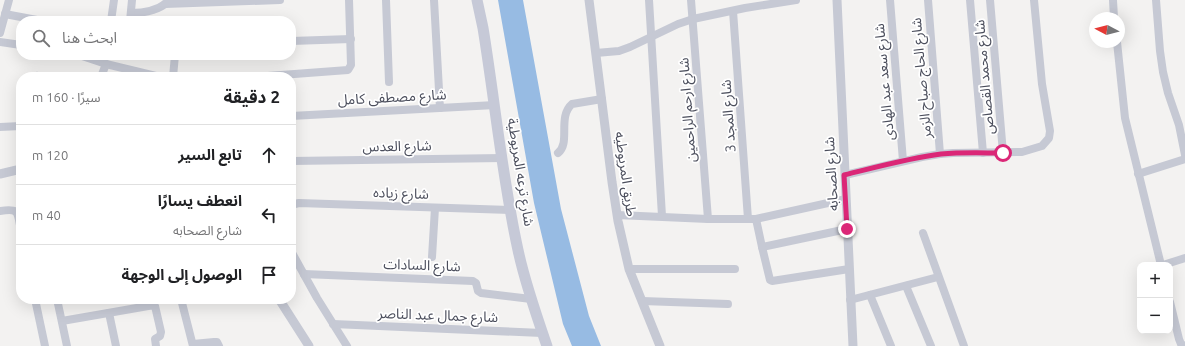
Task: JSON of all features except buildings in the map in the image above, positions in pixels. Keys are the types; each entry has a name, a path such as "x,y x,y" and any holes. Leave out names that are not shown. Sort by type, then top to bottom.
{"main road":[{"name":"شارع ترعه المريوطية","path":"476,0 483,28 518,250 531,299 547,346"}],"street":[{"path":"0,32 9,0"},
{"path":"112,16 114,0"},
{"path":"130,16 132,0"},
{"path":"133,16 167,2 280,0"},
{"path":"296,74 342,71 350,68 351,39 349,0"},
{"path":"386,0 389,82"},
{"path":"434,0 440,108"},
{"name":"طريق المريوطيه","path":"589,0 617,215 629,269 660,346"},
{"path":"649,0 662,216"},
{"name":"شارع ارحم الراحمين","path":"691,0 708,218"},
{"path":"596,53 619,51 678,24 693,19 733,11 745,4 796,0"},
{"name":"شارع الصحابه","path":"837,0 853,346"},
{"name":"شارع سعد عبد الهادى","path":"890,0 903,161"},
{"name":"شارع الحاج صباح الزمر","path":"928,0 940,154"},
{"path":"970,0 983,153"},
{"name":"شارع محمد القصاص","path":"990,0 1003,153"},
{"path":"844,175 940,154 1022,152 1042,146 1049,138 1050,131 1042,84 1034,0"},
{"path":"1113,0 1114,12"},
{"path":"1156,0 1163,72 1179,125 1185,155"},
{"name":"شارع المجد 3","path":"733,11 752,219 762,247 770,280 772,281 849,269"},
{"path":"5,14 16,16"},
{"path":"296,41 351,39"},
{"path":"0,42 16,44"},
{"path":"1118,48 1125,118 1161,262"},
{"path":"100,60 106,64 139,72"},
{"path":"173,72 175,60"},
{"path":"103,72 106,64"},
{"path":"558,153 563,146 565,115 569,106 572,104 602,99"},
{"name":"شارع مصطفى كامل","path":"296,116 495,105"},
{"path":"0,127 16,126"},
{"name":"شارع العدس","path":"296,161 503,158"},
{"path":"1138,174 1185,159"},
{"path":"0,174 16,170"},
{"path":"617,215 752,219 846,199"},
{"name":"شارع زياده","path":"296,204 511,210"},
{"path":"432,256 435,208"},
{"path":"0,211 11,210 16,212"},
{"path":"762,247 847,229"},
{"path":"923,233 964,346"},
{"path":"1172,262 1185,258"},
{"path":"296,260 347,346"},
{"path":"629,269 736,269"},
{"name":"شارع السادات","path":"304,274 473,281 476,283 478,291 481,292 531,299"},
{"path":"850,300 938,277"},
{"path":"906,286 931,346"},
{"path":"870,295 891,346"},
{"path":"642,301 728,304"},
{"path":"37,304 45,346"},
{"path":"58,304 68,346"},
{"path":"182,304 193,345 217,342 219,346"},
{"path":"282,304 309,346"},
{"path":"62,321 152,305 155,306 161,332 160,336 155,339 156,346"},
{"path":"109,313 116,346"},
{"path":"1173,314 1179,339 1181,344 1185,346"},
{"name":"شارع جمال عبد الناصر","path":"333,324 542,332"}],"water":[{"path":"498,0 523,0 561,209 589,316 601,346 572,346 563,324 534,203"}],"route":[{"path":"847,229 844,175 940,154 1003,153"}]}
